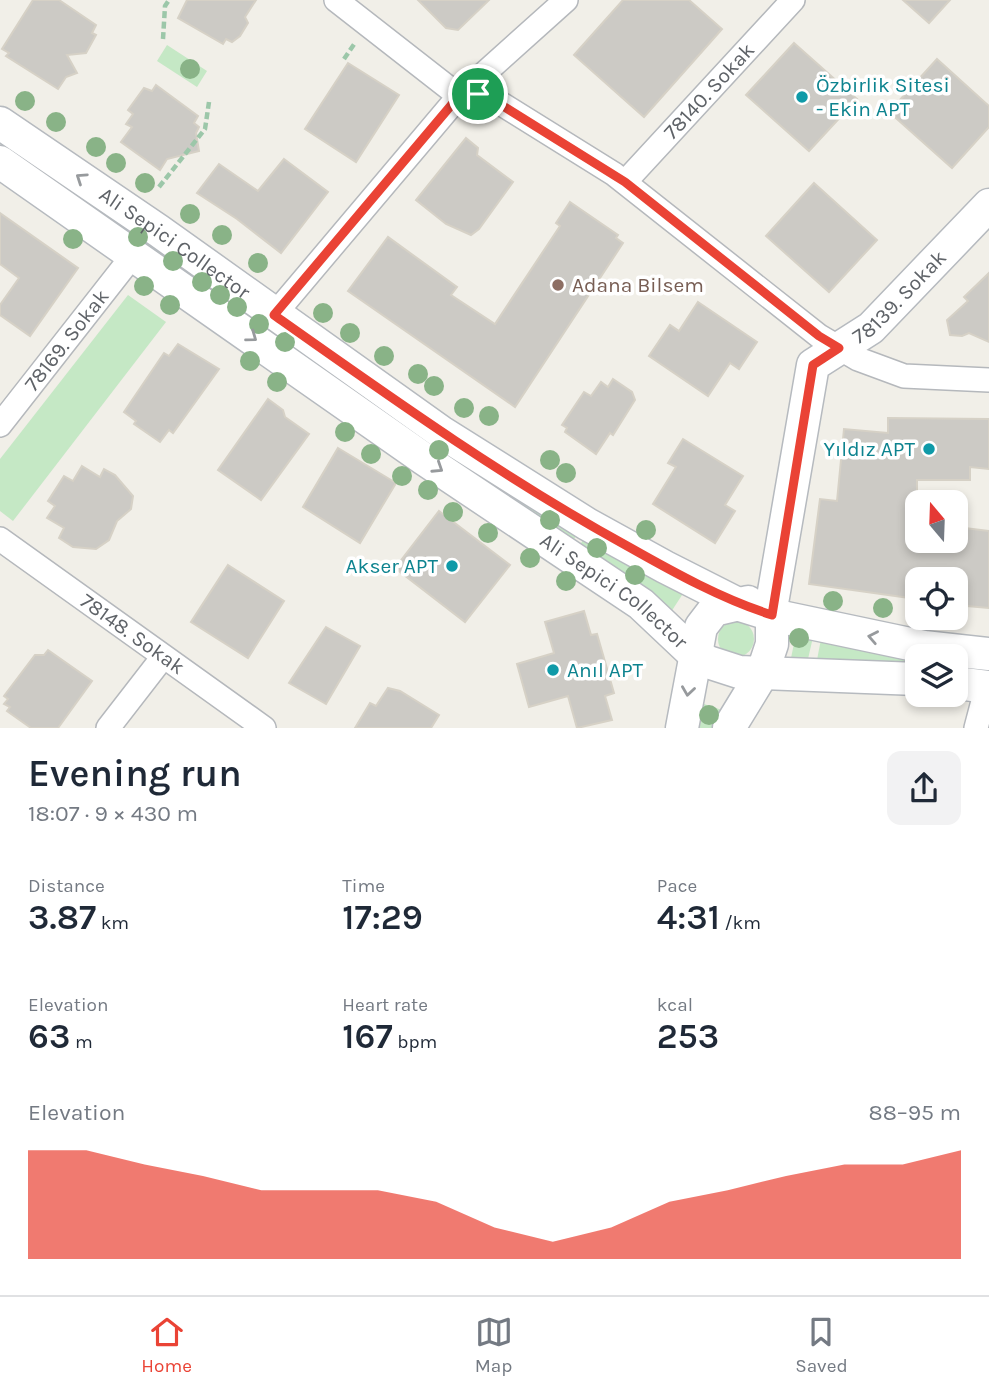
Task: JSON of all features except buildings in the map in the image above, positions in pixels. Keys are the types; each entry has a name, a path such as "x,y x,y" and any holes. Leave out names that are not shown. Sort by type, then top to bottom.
{"main road":[{"name":"Ali Sepici Collector","path":"0,123 505,474 605,534 740,605 773,603 924,647 989,653"},
{"name":"Ali Sepici Collector","path":"0,162 424,459 641,604 694,654 725,670 762,674 905,679"},
{"name":"78139. Sokak","path":"729,728 762,674 772,644 773,603 813,365 872,328 985,218"},
{"path":"681,728 701,627 714,610 740,605"},
{"path":"968,684 988,686"}],"street":[{"path":"336,0 459,96 487,96 625,182 819,336 839,348 858,359 904,376 989,380"},
{"path":"274,315 459,96 566,0"},
{"name":"78140. Sokak","path":"625,182 793,0"},
{"name":"78169. Sokak","path":"0,425 134,254"},
{"name":"78148. Sokak","path":"0,540 264,728"},
{"path":"107,728 163,657"},
{"path":"976,728 988,686"}],"path":[{"path":"163,38 165,6 169,0"},
{"path":"159,187 205,130 209,102"}],"green space":[{"path":"167,45 207,71 197,87 157,61"},
{"path":"132,229 246,310 242,314 129,233"},
{"path":"128,295 166,322 13,521 0,511 0,459"},
{"path":"435,445 577,534 573,541 433,449"},
{"path":"584,538 684,592 671,612 580,545"},
{"path":"736,621 749,626 754,639 749,652 736,657 723,652 718,639 723,626"},
{"path":"796,634 813,637 808,659 791,658"},
{"path":"821,639 905,656 905,664 817,660"},
{"path":"698,702 725,711 716,728 695,728"}],"place":[{"name":"Özbirlik Sitesi - Ekin APT","path":"802,97"},
{"name":"Adana Bilsem","path":"558,285"},
{"name":"Yıldız APT","path":"929,449"},
{"name":"Akser APT","path":"452,566"},
{"name":"Anıl APT","path":"553,670"}],"route":[{"path":"478,94 487,96 614,174 819,336 839,348 813,365 775,583 772,615 740,605 587,524 442,432 274,315 459,96 478,94"}]}
